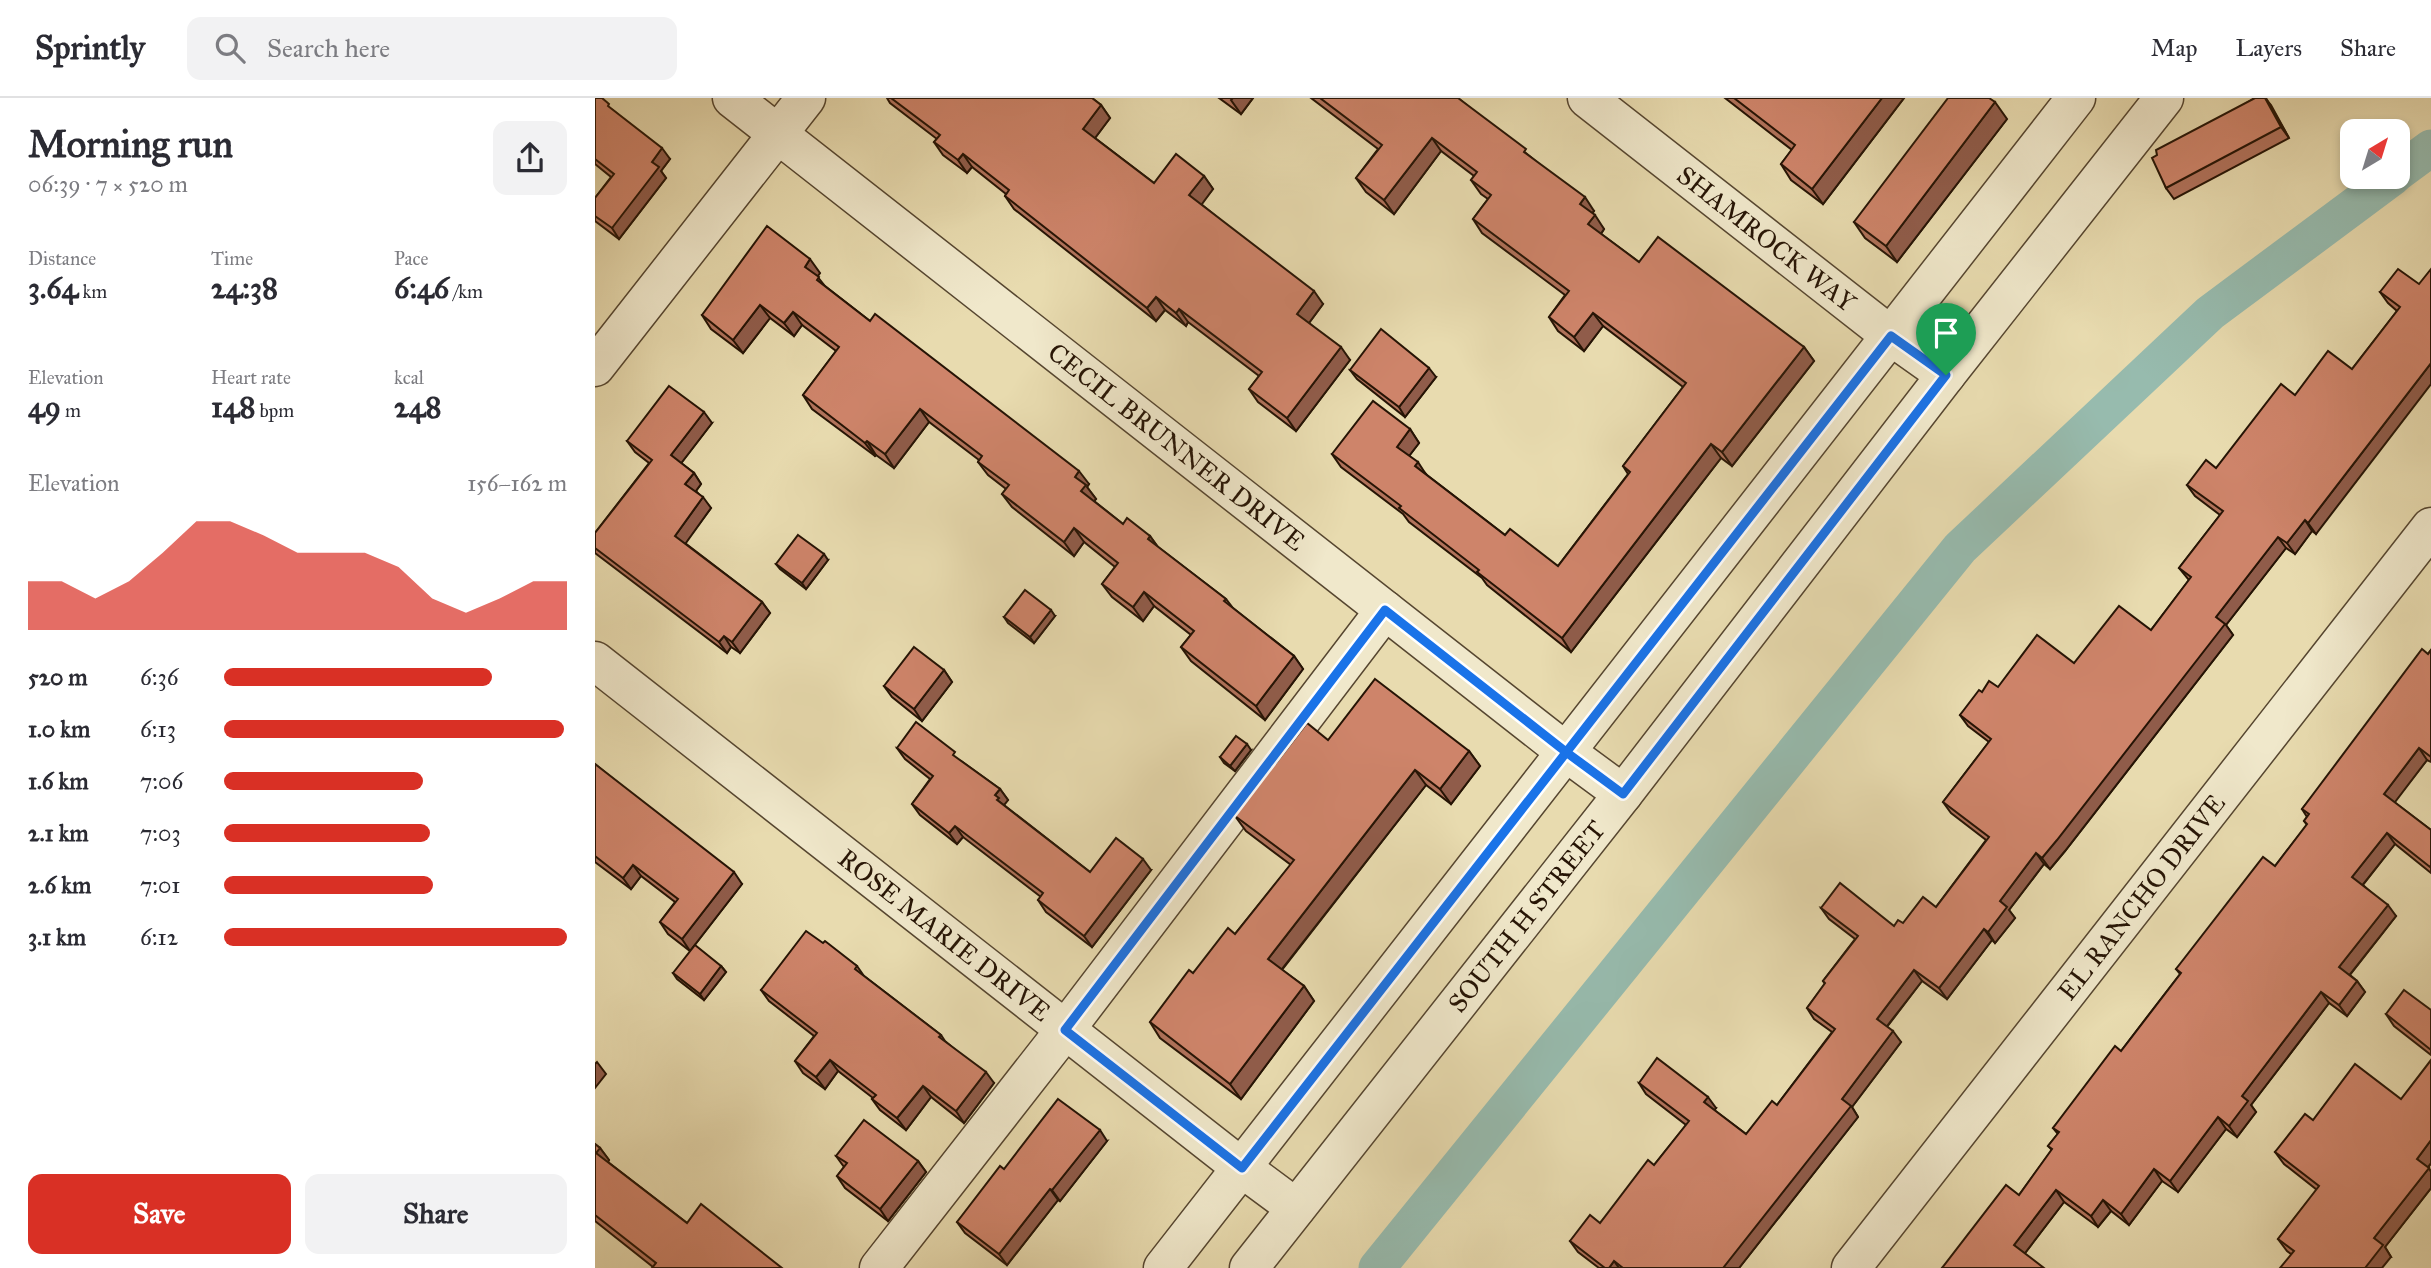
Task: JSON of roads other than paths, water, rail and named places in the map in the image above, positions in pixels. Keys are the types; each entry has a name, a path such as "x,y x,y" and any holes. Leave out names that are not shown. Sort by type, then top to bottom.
{"street":[{"name":"CECIL BRUNNER DRIVE","path":"732,98 1623,794"},
{"path":"595,367 806,98"},
{"name":"SHAMROCK WAY","path":"1587,98 1891,336 1946,375"},
{"path":"1163,1268 2075,98"},
{"name":"SOUTH H STREET","path":"1249,1268 1623,794 1946,375 2164,98"},
{"name":"EL RANCHO DRIVE","path":"1851,1268 2431,527"},
{"path":"879,1268 1065,1030 1385,610"},
{"name":"ROSE MARIE DRIVE","path":"595,661 1296,1208"}],"waterway":[{"path":"2410,163 2431,148"},
{"path":"1377,1268 1960,548 2210,313 2377,189"}]}
